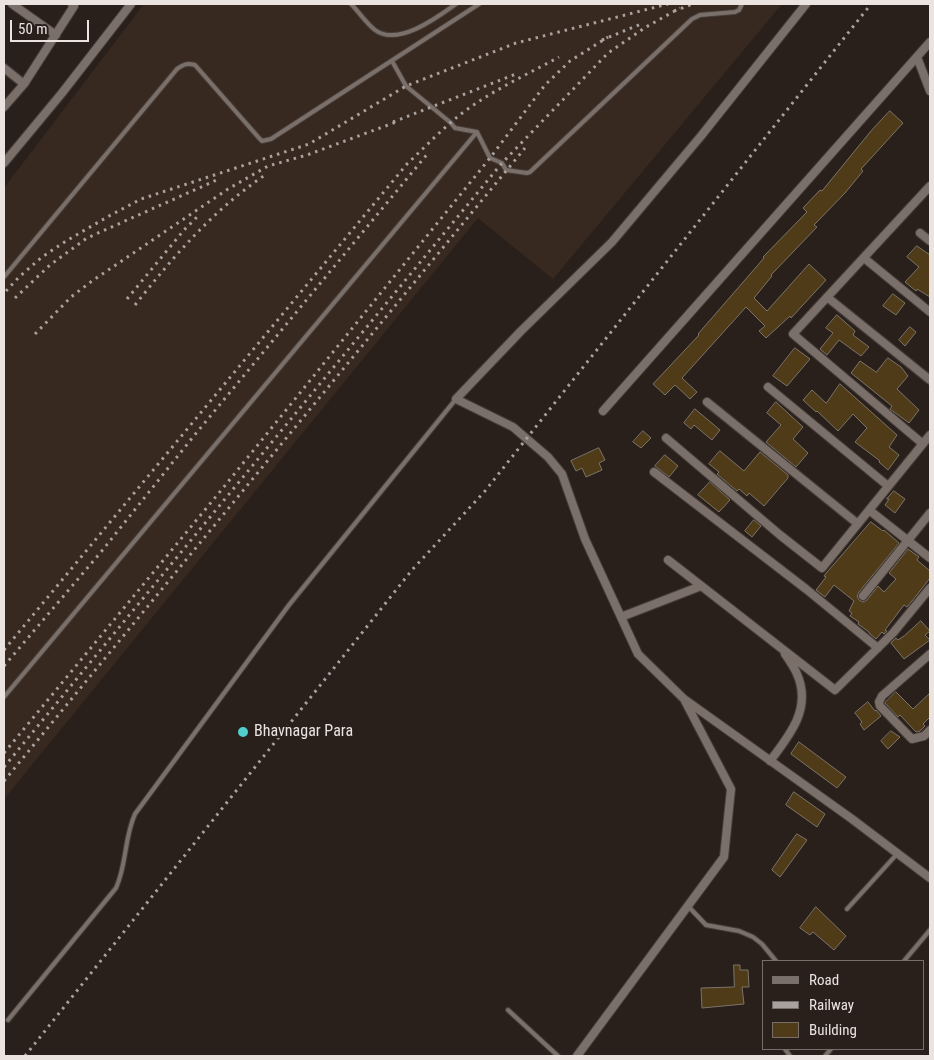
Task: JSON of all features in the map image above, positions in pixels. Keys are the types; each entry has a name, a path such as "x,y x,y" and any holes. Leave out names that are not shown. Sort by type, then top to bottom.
{"street":[{"path":"12,4 56,35"},
{"path":"4,107 24,84 74,6 72,4"},
{"path":"4,164 131,4"},
{"path":"806,4 701,136 612,242 521,331 456,399 513,427 548,457 562,474 585,539 638,654 684,700 930,878"},
{"path":"603,411 930,42"},
{"path":"917,57 930,91"},
{"path":"4,68 24,84"},
{"path":"924,444 793,334 930,186"},
{"path":"920,233 930,242"},
{"path":"864,258 930,312"},
{"path":"827,297 930,380"},
{"path":"768,387 888,486"},
{"path":"707,402 858,524"},
{"path":"666,438 780,535 822,568 930,436"},
{"path":"654,472 806,589 878,648"},
{"path":"869,510 930,558"},
{"path":"863,596 930,513"},
{"path":"668,560 835,690 893,633 930,588"},
{"path":"621,617 701,586"},
{"path":"770,761 793,731 802,704 801,688 797,674 782,648"},
{"path":"930,654 882,696 879,702 880,706 912,738 924,736 930,730"},
{"path":"577,1056 724,857 731,789 684,700"}],"lane":[{"path":"352,4 375,30 382,34 392,35 420,28 456,4"},
{"path":"4,277 183,65 189,63 195,65 259,138 266,141 271,140 479,4"},
{"path":"476,132 490,158 502,163 506,170 530,172 692,19 700,15 735,12 739,10 742,4"},
{"path":"392,60 406,86 455,128 476,132"},
{"path":"4,697 476,132"},
{"path":"8,1020 116,888 130,825 135,814 289,605 456,399"},
{"path":"847,909 897,854"},
{"path":"688,906 706,925 739,931 753,937 762,944 775,960"},
{"path":"905,960 930,930"},
{"path":"508,1010 558,1056"}],"shaded area":[{"path":"144,4 782,4 553,279 478,218 4,799 4,188"}],"building":[{"path":"890,111 903,123 861,169 863,171 845,193 814,225 817,227 771,275 754,298 767,311 809,264 826,280 791,318 790,316 766,338 759,331 765,326 746,307 682,378 697,392 690,399 675,385 665,395 653,384 699,335 763,257 807,212 803,208 820,190 822,191 871,131"},
{"path":"917,246 930,255 930,297 917,289 916,291 905,282 919,267 907,257"},
{"path":"893,294 905,303 896,315 883,306"},
{"path":"837,315 855,331 853,335 869,347 861,356 839,340 827,355 820,349 833,333 826,328"},
{"path":"910,327 916,332 905,346 899,340"},
{"path":"795,348 810,359 787,386 773,376"},
{"path":"888,358 901,367 908,376 897,389 919,410 909,423 890,409 892,406 851,373 860,361 876,372"},
{"path":"840,384 897,435 889,447 899,455 888,470 880,461 855,442 867,428 853,414 838,431 803,400 812,390 826,403"},
{"path":"776,402 803,427 793,439 808,453 796,467 766,442 781,425 767,413"},
{"path":"695,409 720,430 712,440 694,425 691,429 684,423"},
{"path":"643,431 651,438 641,448 633,442"},
{"path":"599,448 605,460 599,463 602,470 586,477 582,468 576,471 571,461"},
{"path":"720,451 744,471 760,452 788,475 788,478 764,506 749,493 747,496 739,489 737,491 717,474 719,472 709,464"},
{"path":"665,455 678,466 669,477 655,466"},
{"path":"710,482 730,500 719,512 698,495"},
{"path":"894,491 905,499 895,513 885,505 889,499 887,499"},
{"path":"754,520 761,526 752,537 745,531"},
{"path":"871,522 899,543 859,592 857,596 859,600 863,602 867,600 878,586 884,592 896,579 889,573 908,549 919,557 917,560 930,571 930,578 916,596 907,607 904,605 885,630 887,631 884,634 882,632 876,639 850,616 852,613 849,611 854,601 834,585 825,597 816,590 826,577 824,576 828,571"},
{"path":"921,621 930,631 925,635 930,640 904,659 891,643 896,638 898,640 904,636"},
{"path":"896,692 913,709 930,693 930,717 923,724 925,726 920,731 916,732 885,703"},
{"path":"868,702 881,716 864,730 860,724 862,722 855,713"},
{"path":"891,731 900,737 888,749 881,741"},
{"path":"799,742 846,777 837,788 791,754"},
{"path":"794,792 825,814 817,827 786,805"},
{"path":"797,834 807,840 780,877 772,870"},
{"path":"816,907 846,936 834,950 813,932 810,935 800,928"},
{"path":"734,965 740,965 740,970 748,970 749,987 742,987 744,1004 702,1008 701,988 734,987"}],"railway":[{"path":"6,291 42,257 66,241 141,199 309,144 406,86 516,43 668,4"},
{"path":"674,11 693,4"},
{"path":"25,1056 412,570 485,491 871,4"},
{"path":"4,767 502,163 608,53 646,27 680,8"},
{"path":"602,40 641,24"},
{"path":"4,753 223,488 490,158 545,85 570,61 608,37"},
{"path":"4,650 407,164 447,126 472,106 559,57"},
{"path":"393,122 516,74"},
{"path":"35,334 71,297 92,281 228,189 268,166 307,155 399,121"},
{"path":"4,781 525,148"},
{"path":"4,666 101,552 193,437 429,152"},
{"path":"135,305 195,235 228,204 265,175"},
{"path":"15,298 50,265 87,238 219,179"},
{"path":"127,299 184,230 200,214"}],"place":[{"name":"Bhavnagar Para","path":"243,732"}]}
